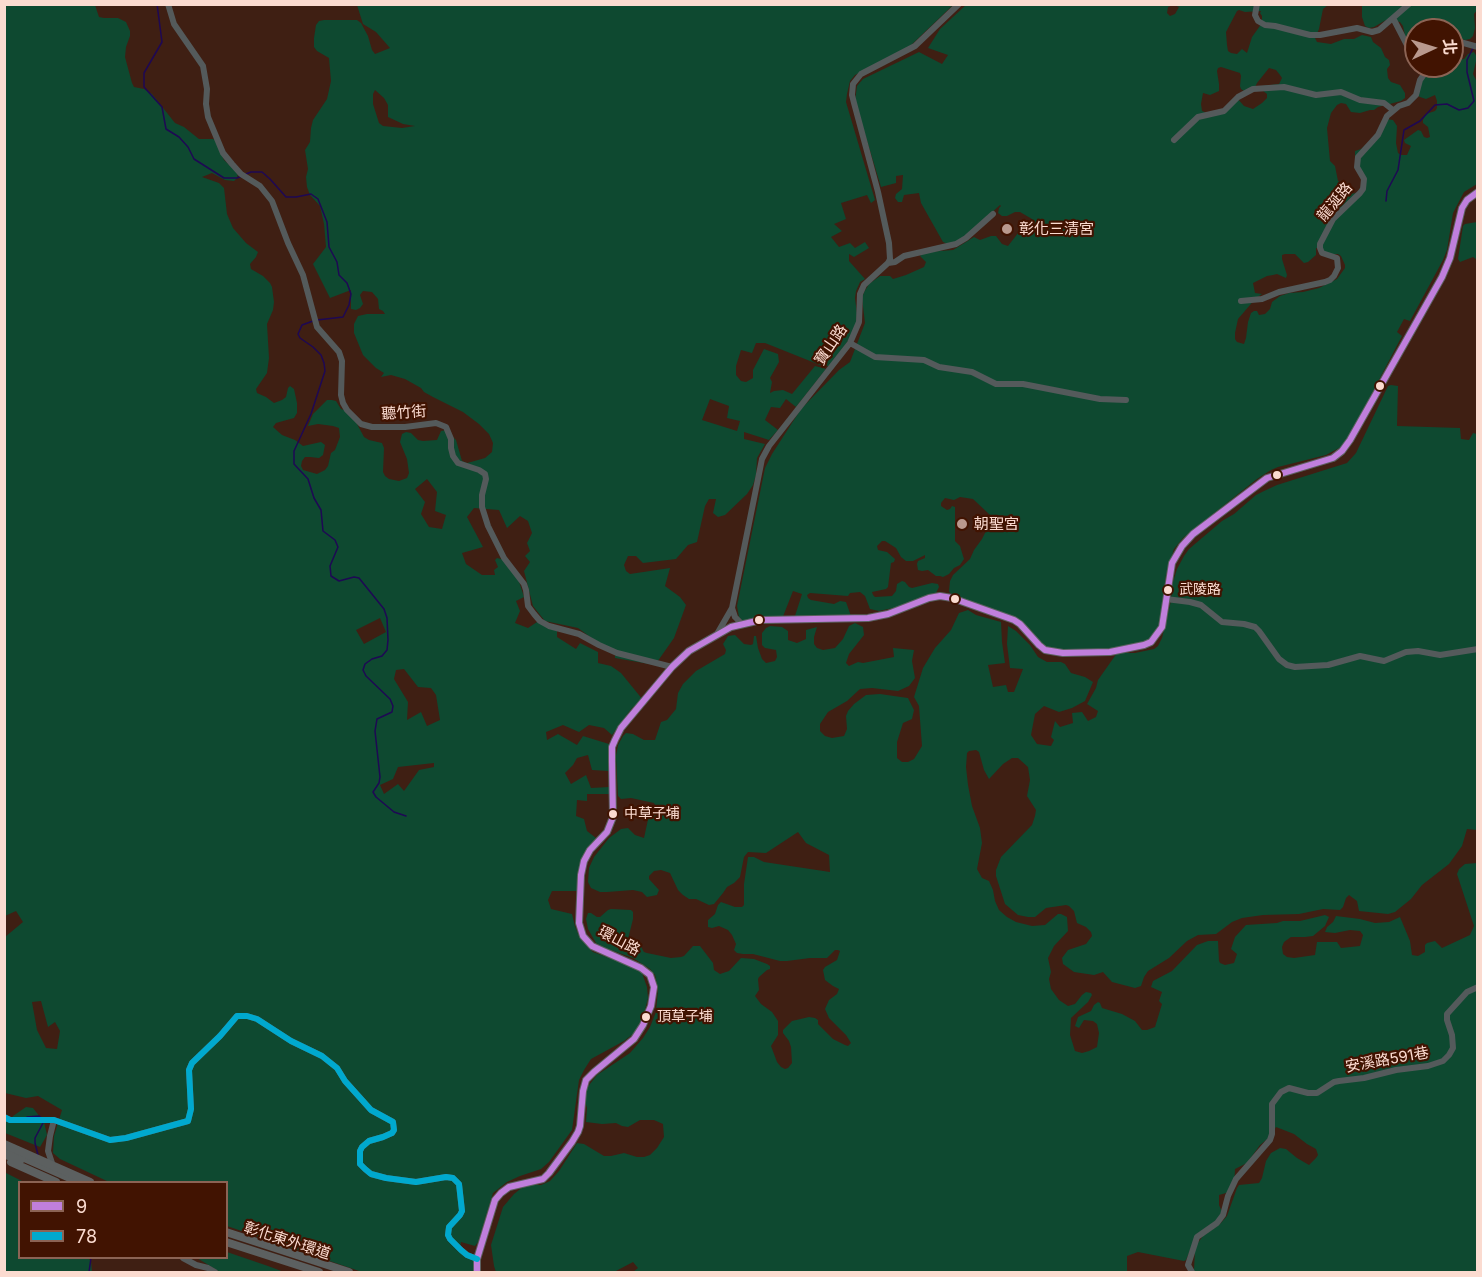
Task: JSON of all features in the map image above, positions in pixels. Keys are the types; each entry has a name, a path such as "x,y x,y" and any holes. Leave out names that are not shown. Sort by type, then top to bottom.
{"main road":[{"name":"環山路","path":"477,1272 477,1259 495,1200 509,1187 543,1179 549,1173 578,1132 586,1080 634,1040 644,1025 651,1006 654,987 650,975 641,968 592,946 583,936 579,922 580,874 590,850 607,832 613,817 612,747 615,740 621,728 672,667 688,651 731,627 742,624 761,620 867,618 888,614 929,598 947,596 1014,620 1045,650 1063,653 1110,652 1151,642 1162,627 1172,562 1192,534 1267,478 1333,458 1342,452 1442,278 1450,258 1462,208 1472,195 1478,192"},
{"path":"4,1144 88,1181"},
{"path":"4,1149 78,1181"},
{"path":"4,1154 65,1181"},
{"path":"4,1159 54,1181"},
{"name":"彰化東外環道","path":"228,1235 337,1271 349,1272"},
{"path":"228,1245 307,1272"},
{"name":"彰化東外環道","path":"228,1245 319,1272"}],"street":[{"name":"聽竹街","path":"168,4 177,29 203,66 208,117 223,153 231,164 260,186 272,201 303,275 317,327 339,351 342,367 341,395 347,410 361,424 372,427 405,427 436,423 446,427 451,440 453,456 458,463 485,474 482,507 488,526 504,558 524,584 528,606 534,615 549,626 579,634 617,653 672,667"},
{"path":"959,4 915,46 861,75 853,84 852,95 889,243 888,263 895,262 904,256 957,244 993,214"},
{"path":"1257,4 1255,15 1258,21 1265,25 1310,35 1357,28 1372,32 1379,30 1409,4"},
{"path":"1393,18 1404,39"},
{"name":"龍涎路","path":"1241,301 1262,299 1279,292 1324,282 1334,276 1338,268 1337,258 1322,253 1320,244 1333,219 1363,189 1364,179 1357,167 1358,157 1378,135 1387,116 1416,95 1421,78"},
{"path":"1174,140 1198,117 1224,111 1238,97 1253,89 1284,87 1316,95 1341,92 1360,100 1384,103 1394,110"},
{"name":"寶山路","path":"717,634 732,608 762,459 769,446 850,343 859,322 860,294 864,285 888,263"},
{"path":"850,343 875,357 924,360 939,368 972,372 996,384 1023,384 1100,399 1126,400"},
{"path":"1166,599 1201,605 1222,622 1255,627 1279,659 1295,667 1328,665 1360,656 1384,661 1406,652 1418,651 1440,655 1478,649"},
{"path":"732,608 735,617 742,624"},
{"name":"安溪路591巷","path":"1192,1272 1188,1265 1197,1237 1223,1215 1236,1179 1270,1140 1272,1104 1281,1092 1289,1088 1317,1093 1334,1082 1428,1066 1443,1061 1453,1048 1447,1014 1467,992 1478,987"},
{"path":"4,1117 10,1120 54,1120 110,1140 126,1138 188,1121 189,1070 192,1063 237,1016 257,1019 291,1041 322,1056 337,1068 366,1106 393,1122 392,1133 369,1141 360,1151 360,1164 371,1174 416,1182 446,1177 453,1178 459,1184 462,1211 449,1227 448,1235 467,1255 477,1259"},
{"path":"54,1120 48,1151 52,1166 78,1181"},
{"path":"186,1259 215,1272"}],"green space":[{"path":"5,5 95,5 99,17 118,18 126,22 130,36 125,57 134,87 152,94 175,123 199,139 217,141 224,160 238,173 234,181 225,180 212,173 202,177 219,183 224,188 227,214 233,228 246,243 258,252 250,264 251,269 263,276 272,287 274,302 267,324 269,358 267,373 256,389 257,393 274,403 286,397 290,386 294,389 297,403 297,413 294,418 276,423 273,427 282,435 303,446 321,442 325,445 323,455 319,458 305,457 302,461 303,470 317,474 328,466 331,453 335,450 340,437 339,428 318,424 308,426 313,414 327,400 336,401 341,409 354,415 364,437 382,443 384,448 383,472 389,479 399,481 407,478 409,473 407,459 400,442 402,434 406,432 423,441 437,440 441,431 446,430 456,440 462,461 467,463 485,458 492,452 493,443 489,434 463,412 424,392 405,379 391,375 381,377 384,373 363,355 354,333 354,324 358,316 385,314 379,309 378,299 372,292 363,291 360,295 363,304 356,310 351,309 351,290 330,298 313,264 326,247 320,206 310,195 307,187 308,169 305,150 310,142 313,120 327,99 331,81 329,58 314,47 316,25 319,21 324,20 357,20 368,36 375,54 390,48 376,32 363,24 357,5 953,5 908,48 855,75 850,81 846,102 875,200 871,203 867,195 841,203 846,219 834,224 842,231 831,237 839,247 850,243 855,248 865,242 869,248 854,257 849,254 849,261 865,279 860,282 856,291 855,332 829,366 820,365 765,343 756,343 752,353 741,350 736,375 741,381 746,382 753,378 753,370 764,349 778,354 779,362 770,378 772,382 770,393 783,390 792,394 815,366 826,369 796,407 786,399 780,408 771,407 765,420 778,430 769,440 744,432 744,439 765,444 757,458 753,485 725,515 718,517 713,513 716,499 709,499 705,506 697,542 688,545 676,559 643,563 636,556 628,556 624,565 630,574 670,568 665,586 680,597 686,605 674,638 655,665 615,658 615,650 601,645 578,628 545,621 533,606 524,571 530,562 525,556 530,551 527,543 532,533 528,521 520,516 507,528 499,510 474,508 467,517 483,547 462,553 466,564 482,575 495,575 494,570 498,567 495,560 497,558 505,560 517,575 524,597 516,601 520,611 515,623 528,628 537,622 557,631 557,637 576,649 580,643 598,652 598,663 611,666 621,673 643,700 632,708 612,735 604,728 589,725 579,732 563,725 546,732 547,740 558,734 577,745 583,736 609,744 609,771 592,770 588,755 577,758 565,773 571,784 586,775 591,788 609,787 609,794 587,794 587,801 577,800 576,816 584,819 587,831 596,838 583,855 577,891 552,891 548,900 551,909 572,914 579,936 593,952 626,964 642,973 648,998 643,1018 633,1034 591,1059 584,1070 579,1080 572,1130 549,1162 541,1169 507,1182 493,1193 478,1242 475,1246 461,1242 460,1249 473,1261 474,1272 362,1272 228,1226 228,1181 107,1181 60,1159 53,1153 54,1136 62,1110 38,1096 26,1098 5,1093 5,937 23,922 16,911 5,916","holes":["375,90 388,105 388,117 403,124 415,126 402,128 383,126 379,123 373,104","710,399 729,406 727,418 740,421 737,431 702,420","427,479 437,492 435,511 446,515 442,529 429,527 421,514 425,502 415,489","380,618 386,632 364,644 356,630","404,669 418,687 431,688 436,695 440,720 427,726 421,712 407,720 408,702 394,679 396,670","434,763 434,767 419,770 404,791 398,784 384,794 380,785 393,779 398,767","41,1001 48,1027 55,1022 60,1031 57,1049 46,1048 37,1030 32,1002"]},
{"path":"966,5 1173,5 1168,7 1167,13 1170,16 1175,14 1179,7 1174,5 1328,5 1323,9 1315,38 1317,42 1331,44 1362,35 1371,37 1389,60 1388,78 1391,82 1400,85 1405,93 1405,98 1401,101 1374,110 1351,112 1346,104 1341,103 1331,113 1327,128 1330,161 1335,166 1338,181 1350,194 1357,193 1362,185 1361,175 1355,163 1355,151 1371,140 1386,119 1393,120 1397,126 1398,153 1407,155 1411,146 1404,140 1418,130 1424,137 1430,137 1428,127 1423,120 1426,114 1437,108 1435,95 1426,99 1417,95 1417,88 1424,78 1464,78 1464,59 1468,54 1474,52 1477,57 1473,74 1478,84 1477,184 1464,192 1453,213 1447,250 1443,260 1410,321 1404,319 1397,332 1402,336 1348,439 1341,447 1326,455 1271,470 1183,538 1174,549 1166,575 1159,627 1154,636 1143,644 1057,653 1042,646 1023,623 959,599 950,593 950,581 953,575 970,559 991,521 990,515 973,499 960,497 954,500 945,498 941,503 941,506 947,510 952,506 955,507 955,541 960,546 964,559 949,574 943,577 936,576 928,570 918,570 918,561 925,558 925,555 913,561 906,561 896,548 885,541 877,546 878,550 887,552 895,559 891,563 888,587 872,592 875,597 892,596 897,584 902,581 912,588 932,583 938,584 936,593 902,606 879,611 870,609 865,596 860,592 850,593 848,596 810,593 807,595 811,600 834,604 840,601 846,602 851,616 794,619 802,594 793,591 782,619 747,622 739,617 737,606 765,468 801,409 839,370 850,362 865,323 862,298 869,284 880,276 890,276 893,279 924,267 926,262 920,256 922,254 953,250 974,237 980,240 996,236 1002,244 1008,246 1022,228 1033,223 1032,219 1020,212 1002,216 998,213 1000,205 962,240 948,244 943,242 921,203 919,193 904,195 902,202 898,202 895,198 902,189 903,175 896,176 896,183 881,187 855,101 857,86 863,79 919,52 942,64 948,55 928,48 940,29","holes":["1237,11 1261,11 1262,23 1252,37 1247,53 1242,49 1237,54 1231,53 1228,51 1226,32","1221,67 1240,73 1240,86 1244,91 1254,89 1269,68 1276,70 1282,78 1279,84 1262,86 1267,98 1253,109 1244,106 1237,98 1212,115 1202,111 1203,93 1210,95 1219,91 1217,71","1316,248 1328,254 1341,256 1345,268 1337,279 1319,288 1280,296 1272,302 1265,314 1259,315 1257,311 1254,311 1248,322 1244,344 1237,342 1235,333 1238,319 1262,294 1255,293 1253,283 1277,274 1286,278 1282,255 1295,254 1304,263 1316,255"]},
{"path":"1362,5 1477,5 1474,14 1473,36 1465,40 1464,18 1404,18 1404,31 1400,22 1391,20 1369,28 1365,26"},
{"path":"1477,222 1477,262 1473,257 1460,262 1458,259 1463,226"},
{"path":"1388,386 1398,386 1397,426 1460,428 1461,439 1469,440 1473,433 1477,434 1477,830 1467,829 1462,846 1449,864 1422,885 1411,899 1395,912 1388,914 1359,911 1357,901 1349,895 1340,910 1323,909 1299,914 1242,918 1232,922 1216,934 1198,935 1187,941 1169,958 1148,971 1141,986 1135,988 1112,982 1103,972 1094,975 1074,972 1063,964 1062,958 1068,950 1086,944 1092,936 1086,927 1077,923 1074,911 1066,905 1046,908 1035,917 1018,915 1005,904 996,876 1001,857 1032,825 1035,816 1036,810 1027,796 1030,780 1028,767 1018,758 1012,758 989,779 979,752 976,750 967,753 966,767 972,806 980,828 982,843 977,869 982,878 989,881 999,910 1016,922 1032,926 1045,925 1058,914 1067,917 1068,931 1054,946 1048,958 1051,972 1049,979 1051,989 1059,1000 1068,1006 1075,1004 1086,992 1092,995 1071,1018 1070,1035 1075,1051 1082,1053 1097,1047 1099,1033 1097,1024 1093,1021 1084,1020 1079,1028 1075,1026 1078,1017 1091,1011 1098,1002 1102,1008 1135,1021 1142,1030 1155,1027 1162,1004 1159,1001 1162,992 1151,987 1153,981 1172,971 1197,945 1208,941 1218,941 1220,963 1225,965 1234,963 1237,954 1231,949 1235,937 1246,925 1300,921 1325,915 1329,917 1325,926 1313,936 1291,937 1284,942 1283,954 1294,958 1315,955 1317,942 1337,942 1341,948 1360,946 1363,935 1360,931 1325,932 1336,916 1375,923 1389,922 1400,917 1410,941 1412,955 1418,956 1425,952 1427,943 1435,941 1442,948 1470,935 1474,926 1457,874 1465,864 1477,863 1477,1272 1195,1272 1197,1244 1227,1216 1239,1185 1259,1183 1271,1153 1280,1148 1286,1149 1309,1165 1318,1155 1316,1149 1294,1134 1276,1127 1247,1163 1235,1169 1234,1187 1219,1195 1222,1212 1217,1220 1197,1234 1186,1260 1138,1252 1127,1256 1127,1272 633,1272 638,1268 633,1262 614,1272 496,1272 491,1245 503,1207 524,1186 541,1185 550,1181 577,1143 584,1144 604,1156 624,1153 644,1157 657,1148 664,1137 663,1124 654,1120 640,1120 628,1127 616,1123 586,1122 587,1108 584,1098 586,1089 597,1075 630,1053 643,1038 656,1012 658,989 655,975 650,969 633,958 596,943 588,929 586,919 588,913 600,917 611,909 631,910 633,919 629,942 639,943 647,953 671,958 681,957 693,946 700,946 713,963 714,970 720,974 729,971 741,958 754,959 770,966 770,969 758,979 759,990 755,996 778,1021 778,1035 771,1046 777,1062 785,1069 792,1063 791,1047 783,1030 792,1021 815,1018 833,1039 848,1046 851,1043 829,1018 825,1009 829,1000 837,994 839,989 825,980 823,970 837,960 840,951 835,950 827,958 780,961 753,954 737,953 734,950 736,944 728,930 719,926 708,927 708,920 715,914 721,902 735,907 744,905 748,857 764,862 830,872 829,855 806,843 798,832 766,853 748,852 744,857 740,877 727,887 714,904 709,905 696,899 689,899 678,890 670,873 661,870 654,871 649,876 659,890 657,895 647,897 642,892 633,890 600,892 591,888 588,882 589,868 594,857 609,838 621,829 628,828 635,835 644,838 649,815 653,813 655,805 631,798 621,799 618,796 616,756 618,745 626,733 644,740 655,740 661,722 667,720 676,709 678,693 683,684 696,671 725,654 723,644 728,636 735,635 744,644 751,645 756,636 762,659 766,663 775,661 777,657 776,650 765,648 762,645 762,633 770,626 782,627 788,631 788,640 797,643 806,639 806,630 817,627 814,644 823,650 835,648 843,639 849,626 855,623 863,627 864,635 849,654 846,663 849,666 858,662 894,657 893,648 914,650 912,661 915,678 909,686 898,691 860,689 847,701 828,712 820,724 820,731 832,738 844,736 847,729 848,711 866,695 880,694 908,698 914,710 912,719 903,723 897,742 897,758 902,762 908,762 914,759 922,746 919,706 914,697 923,668 935,648 951,630 959,613 968,610 976,615 1001,622 1005,663 988,665 993,687 1006,685 1008,692 1014,692 1023,669 1010,668 1007,644 1008,626 1030,645 1038,657 1047,662 1061,662 1071,673 1093,682 1085,701 1059,712 1044,706 1035,714 1031,735 1037,744 1051,746 1054,740 1051,737 1055,721 1060,727 1073,723 1072,713 1082,712 1088,721 1096,717 1098,711 1087,704 1098,680 1117,653 1135,653 1158,646 1162,638 1177,569 1189,549 1256,495 1277,485 1347,463 1356,453"},
{"path":"26,1107 33,1108 44,1122 47,1135 40,1147 5,1133 4,1120 10,1123 13,1116"},
{"path":"4,1172 22,1181 18,1181 18,1259 89,1259 92,1272 5,1272"},
{"path":"228,1252 284,1272 220,1272 199,1259 228,1259"}],"waterway":[{"path":"157,4 162,42 144,73 144,87 162,107 166,129 179,137 188,147 194,159 224,178 242,176"},
{"path":"1386,201 1387,191 1398,170 1404,130 1420,121 1435,105 1447,104 1459,110 1468,108 1474,101 1467,72 1467,60 1473,48"},
{"path":"246,174 262,172 286,197 311,194 318,199 327,222 329,247 337,262 339,275 347,283 351,294 343,317 317,320"},
{"path":"313,321 302,325 298,334 321,355 325,371 311,414 294,451 294,464 308,479 314,498 321,510 323,531 335,540 338,547 330,566 331,576 339,581 359,578 384,609 387,618 387,650 382,656 365,664 363,670 366,676 390,699 393,706 392,712 377,719 375,731 380,777 373,792 394,812 406,816"},
{"path":"27,1117 42,1118"},
{"path":"38,1155 35,1138 43,1123"},
{"path":"89,1272 91,1259"}],"transit line":[{"name":"9","path":"477,1272 477,1259 495,1200 509,1187 543,1179 549,1173 578,1132 586,1080 634,1039 651,1006 654,987 650,975 641,968 592,946 583,936 579,923 581,875 584,861 590,850 607,832 613,817 612,747 615,740 621,728 672,667 689,651 731,627 761,620 868,618 888,614 940,596 1014,620 1045,650 1063,653 1110,652 1151,642 1162,627 1172,563 1182,546 1193,534 1267,478 1333,458 1350,440 1442,277 1450,258 1462,208 1467,200 1478,192"},
{"name":"78","path":"4,1117 10,1120 54,1120 110,1140 126,1138 188,1121 191,1109 189,1070 192,1063 237,1016 257,1019 291,1041 322,1056 337,1068 345,1081 371,1110 393,1122 392,1133 369,1141 360,1151 360,1164 371,1174 416,1182 446,1177 453,1178 459,1184 462,1211 449,1227 448,1235 467,1255 477,1259"}],"place":[{"name":"彰化三清宮","path":"1007,229"},
{"name":"朝聖宮","path":"962,524"},
{"name":"武陵路","path":"1168,590"},
{"name":"中草子埔","path":"613,814"},
{"name":"頂草子埔","path":"646,1017"}]}
